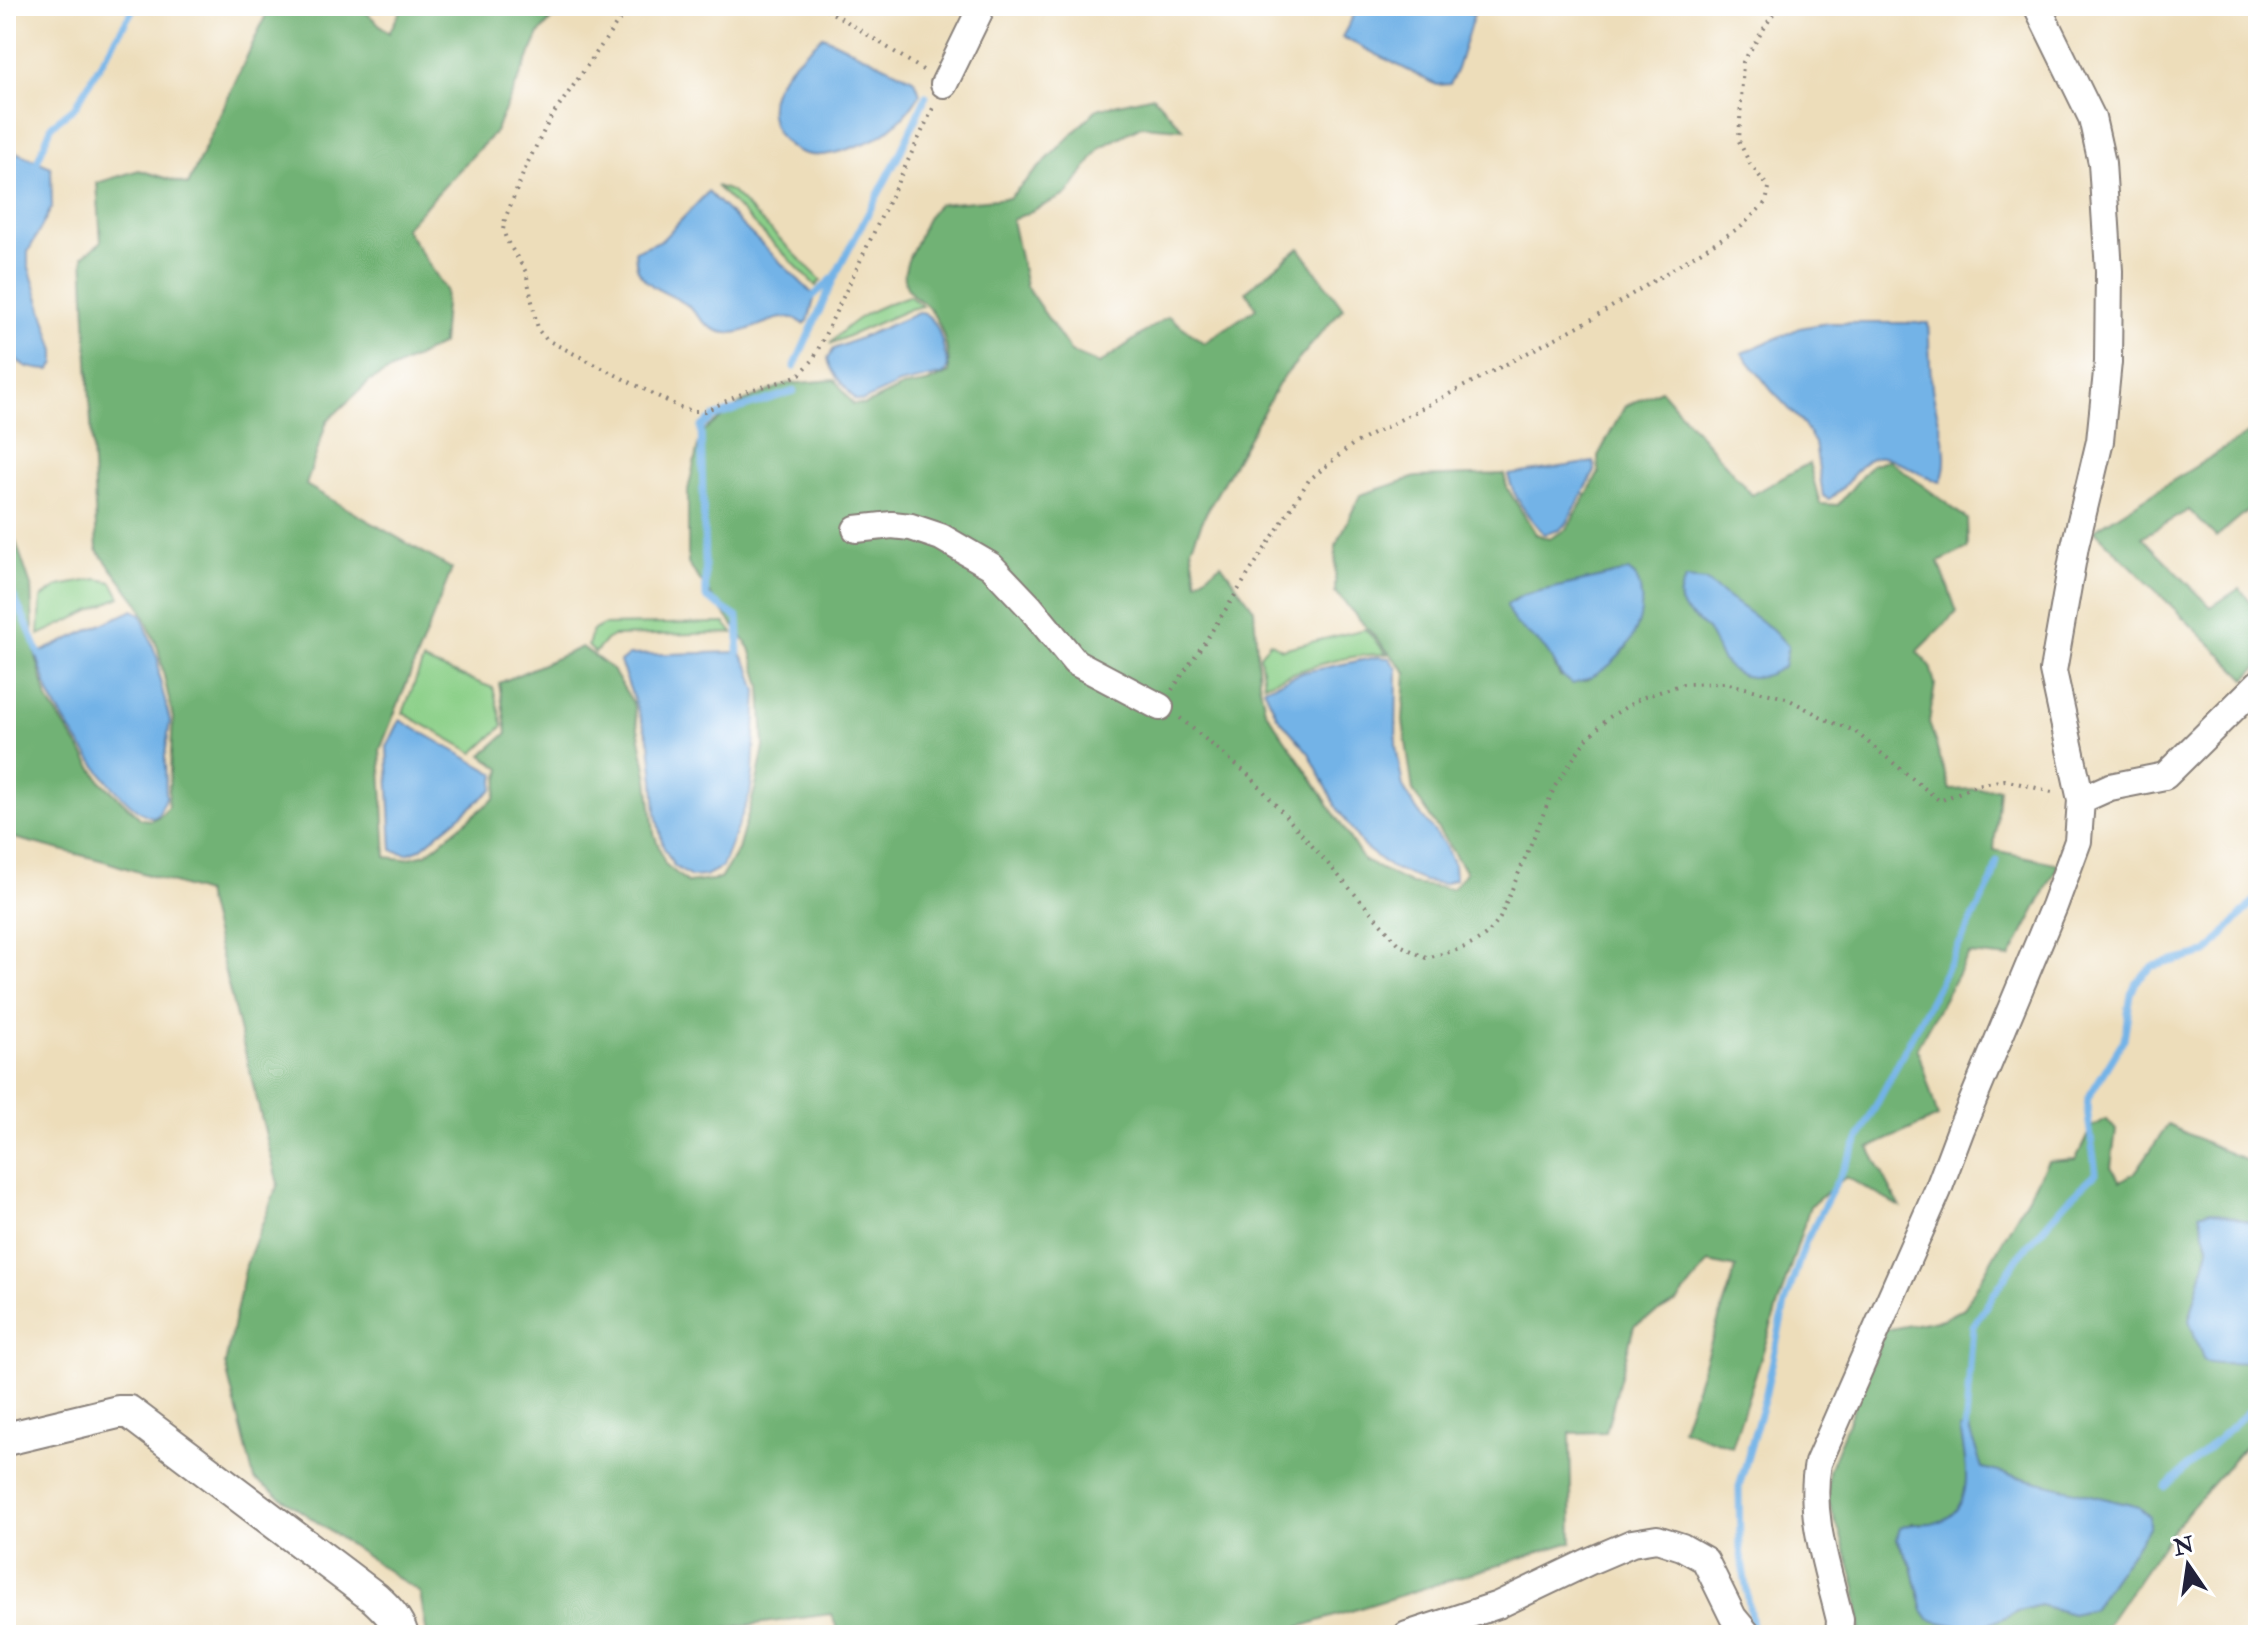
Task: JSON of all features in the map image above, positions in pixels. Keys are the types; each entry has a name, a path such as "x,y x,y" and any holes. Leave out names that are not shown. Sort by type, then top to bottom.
{"street":[{"path":"944,84 982,6"},
{"path":"1839,1635 1840,1620 1815,1515 1814,1483 1818,1463 1938,1190 2078,841 2081,800 2053,671 2075,546 2100,441 2108,362 2109,271 2102,163 2092,118 2037,6"},
{"path":"856,529 892,525 911,527 941,537 991,566 1075,662 1160,707"},
{"path":"2081,800 2110,787 2165,776 2258,684"},
{"path":"6,1439 129,1412 375,1598 399,1624 402,1635"},
{"path":"1407,1635 1498,1605 1632,1543 1657,1539 1682,1547 1705,1560 1733,1617 1748,1635"}],"path":[{"path":"629,6 550,119 527,164 503,230 526,272 539,331 547,340 679,407 693,411 705,411 750,390 784,381 800,374 813,360 944,84 819,6"},
{"path":"1778,6 1743,62 1739,141 1750,164 1769,188 1766,202 1742,226 1592,319 1352,445 1309,480 1160,707 1193,728 1251,777 1400,945 1426,958 1475,945 1494,928 1555,786 1585,741 1608,718 1641,698 1683,684 1725,683 1786,698 1853,730 1940,801 1976,785 2005,780 2081,800"}],"green space":[{"path":"270,6 359,6 389,33 403,6 563,6 539,34 495,132 405,228 446,290 442,344 370,381 327,421 306,485 452,569 380,750 386,857 405,859 426,854 495,798 501,769 482,755 507,733 499,683 582,647 612,669 633,703 648,779 654,833 665,864 688,883 720,879 738,850 764,747 761,686 750,648 688,564 688,490 701,433 741,403 786,384 835,380 853,404 865,405 902,387 927,383 949,373 946,345 940,327 931,310 911,293 905,281 909,258 931,212 939,204 1009,198 1097,109 1153,96 1183,129 1141,126 1101,147 1068,194 1012,220 1026,286 1071,352 1099,364 1168,316 1204,343 1256,308 1246,291 1299,248 1343,308 1281,380 1206,513 1191,548 1197,582 1221,564 1254,609 1259,681 1265,710 1364,861 1411,884 1452,889 1466,872 1413,791 1403,721 1406,672 1335,592 1336,546 1360,495 1416,477 1504,474 1507,488 1536,534 1549,539 1567,529 1599,473 1598,456 1625,406 1661,390 1752,495 1809,463 1820,504 1838,505 1871,465 1889,460 1967,519 1968,548 1939,562 1957,612 1917,652 1930,666 1935,684 1929,722 1950,790 1999,788 1994,850 2059,864 2010,958 1969,954 1917,1047 1938,1117 1869,1148 1900,1207 1846,1177 1810,1206 1732,1447 1682,1429 1736,1268 1709,1262 1677,1302 1634,1326 1606,1432 1570,1433 1572,1542 1274,1635 840,1635 831,1614 674,1635 427,1635 420,1593 254,1479 225,1364 246,1265 278,1184 205,893 104,861 6,836 6,513 31,586 34,648 47,699 101,781 141,819 151,820 160,816 168,807 173,718 158,648 139,604 97,550 83,256 101,242 97,183 139,170 188,185","holes":["1627,571 1636,577 1627,648 1585,681 1560,676 1548,652 1507,604 1523,595"]},
{"path":"716,186 731,191 821,280 816,286"},
{"path":"909,296 922,306 830,344 866,314"},
{"path":"2249,433 2258,447 2258,517 2251,508 2216,537 2189,510 2142,537 2211,607 2240,588 2258,613 2258,667 2246,679 2094,530"},
{"path":"97,579 112,582 120,597 39,635 41,598 59,586"},
{"path":"725,623 733,633 613,636 595,653 588,646 592,631 603,625"},
{"path":"1365,629 1387,654 1340,659 1264,684 1260,655 1270,642 1282,649"},
{"path":"423,661 493,688 503,726 474,753 403,713"},
{"path":"2106,1119 2116,1130 2111,1167 2121,1181 2136,1171 2168,1125 2258,1166 2258,1224 2210,1211 2199,1214 2209,1249 2189,1320 2254,1358 2258,1354 2258,1431 2174,1528 2100,1635 1861,1635 1856,1587 1827,1498 1829,1470 1885,1330 1943,1319 1964,1308 2048,1161 2076,1159 2091,1128","holes":["1961,1430 1982,1468 2139,1507 2149,1527 2092,1609 2072,1614 2040,1605 1983,1627 1923,1610 1912,1567 1897,1540 1912,1523 1938,1522 1959,1507 1966,1483"]}],"water":[{"path":"1359,6 1461,6 1464,11 1474,14 1450,84 1437,85 1342,37"},
{"path":"823,36 913,79 920,94 901,119 880,136 844,150 815,155 797,151 781,138 772,121 771,103 783,75"},
{"path":"6,148 51,167 52,207 28,252 28,264 55,351 55,363 50,370 24,365 6,346"},
{"path":"708,192 815,296 808,321 804,324 794,318 785,318 735,333 721,332 641,275 635,251 662,240"},
{"path":"918,313 925,314 935,324 948,365 946,372 899,384 863,401 855,400 829,364 828,358 834,349"},
{"path":"1827,323 1928,323 1932,385 1945,449 1941,482 1892,459 1874,458 1860,466 1835,495 1829,499 1823,496 1815,443 1801,421 1742,353 1800,328"},
{"path":"1594,462 1595,471 1567,523 1559,530 1544,534 1522,506 1508,475"},
{"path":"1628,571 1638,582 1641,597 1637,626 1631,640 1612,663 1586,680 1572,684 1567,680 1543,647 1509,613 1507,605 1523,595"},
{"path":"1686,579 1705,581 1772,629 1788,646 1784,666 1767,675 1749,677 1726,665 1709,633 1681,605 1679,598"},
{"path":"133,610 141,614 158,660 170,721 165,756 166,798 158,815 153,817 126,800 80,745 50,695 36,654"},
{"path":"740,652 757,691 750,794 722,867 705,876 691,877 674,866 663,846 656,814 650,743 620,662 629,655"},
{"path":"1377,657 1389,658 1397,669 1396,746 1403,787 1444,844 1454,865 1455,879 1443,884 1424,881 1390,867 1364,847 1337,808 1309,753 1277,716 1264,688 1304,672"},
{"path":"400,720 495,774 493,789 420,849 407,854 392,850 387,747"},
{"path":"2210,1211 2258,1224 2258,1354 2239,1362 2204,1361 2189,1320 2209,1249 2199,1214"},
{"path":"1968,1427 1982,1468 2139,1507 2149,1516 2149,1527 2092,1609 2072,1614 2040,1605 1983,1627 1966,1628 1930,1620 1923,1610 1912,1566 1897,1539 1900,1528 1937,1522 1950,1516 1958,1507 1966,1483 1960,1429"}],"waterway":[{"path":"35,167 52,125 75,107 135,6"},
{"path":"794,367 838,270 899,155 926,96"},
{"path":"809,300 834,277"},
{"path":"737,658 738,618 706,597 701,427 714,417 794,391"},
{"path":"6,581 39,654 43,656"},
{"path":"1752,1624 1740,1549 1739,1487 1765,1397 1785,1304 1806,1241 1992,881 1997,861"},
{"path":"1965,1433 1973,1326 2018,1257 2096,1173 2088,1098 2124,1039 2131,994 2136,982 2153,966 2207,953 2258,896"},
{"path":"2165,1487 2258,1403"}]}
